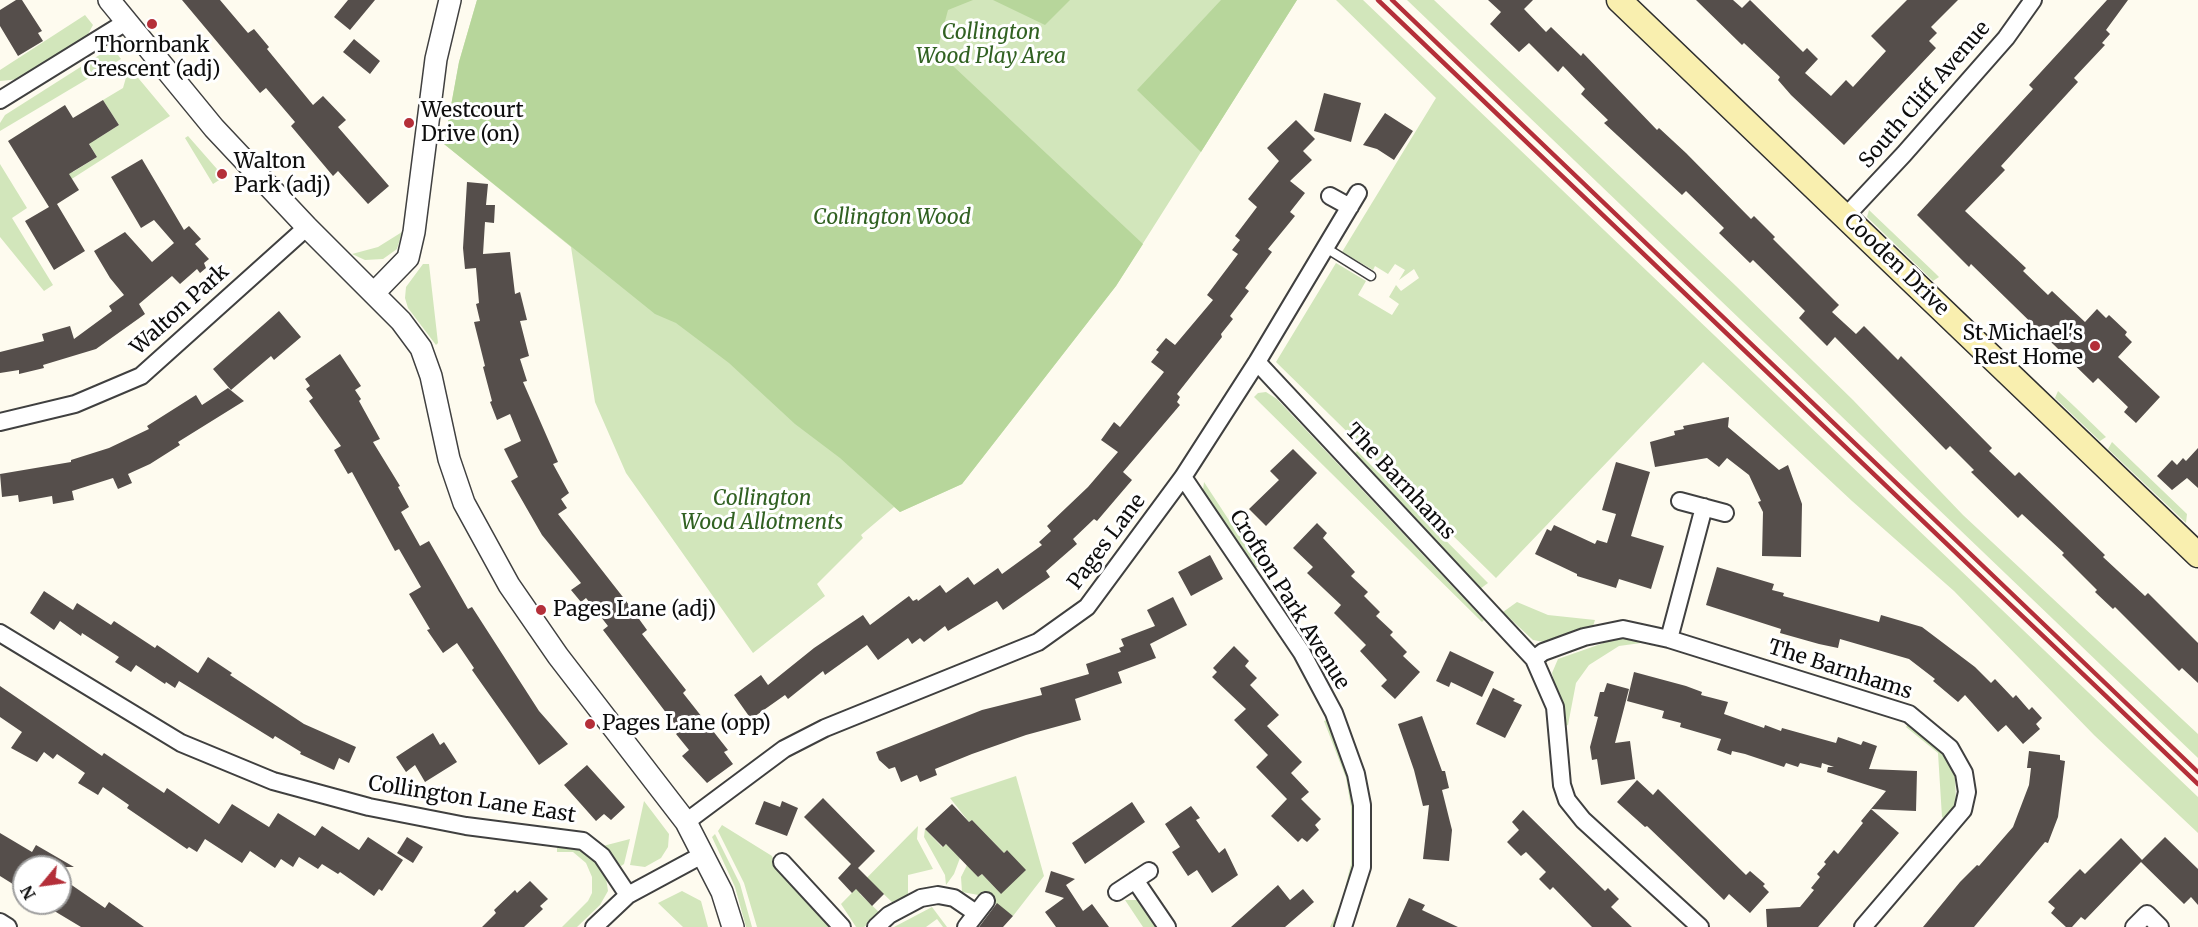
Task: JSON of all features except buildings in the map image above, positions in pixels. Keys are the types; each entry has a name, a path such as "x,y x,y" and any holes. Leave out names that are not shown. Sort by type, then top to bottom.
{"main road":[{"name":"Cooden Drive","path":"1619,0 2194,546"}],"street":[{"path":"109,0 214,129 401,321 421,348 431,376 449,459 464,503 509,585 558,656 686,822 722,892 733,927"},
{"path":"374,293 408,258 414,232 436,59 450,0"},
{"name":"South Cliff Avenue","path":"1846,216 2006,38 2033,0"},
{"path":"0,100 126,22"},
{"name":"Pages Lane","path":"686,822 784,749 825,728 1038,642 1087,608 1183,477 1257,362 1354,200 1330,196"},
{"name":"Walton Park","path":"0,422 75,404 141,376 307,227"},
{"name":"The Barnhams","path":"1257,362 1534,659 1555,707 1562,785 1567,800 1583,820 1700,927"},
{"name":"Crofton Park Avenue","path":"1183,477 1302,653 1334,713 1356,774 1362,805 1362,867 1343,927"},
{"path":"1680,501 1725,513"},
{"path":"1669,639 1704,507"},
{"name":"The Barnhams","path":"1534,659 1543,652 1584,637 1623,629 1669,639 1910,714 1950,748 1964,772 1967,792 1963,810 1863,927"},
{"name":"Collington Lane East","path":"0,633 181,743 273,781 369,807 466,826 583,841 602,856 628,895"},
{"path":"594,927 628,895 704,854"},
{"path":"782,862 842,927"},
{"path":"1117,892 1142,875 1167,927"},
{"path":"876,927 889,915 921,898 938,895 981,907 966,927"},
{"path":"2134,927 2147,914 2160,927"},
{"path":"0,922 8,927"}],"lane":[{"path":"1326,248 1371,276"}],"green space":[{"name":"Collington Wood","path":"477,0 1297,0 1116,286 962,484 900,512 894,507 861,535 863,538 817,584 825,596 753,653 626,473 595,402 571,247 444,144 459,62"},
{"name":"Collington Wood","path":"477,0 973,0 948,10 937,51 1143,244 1116,286 962,484 900,512 840,458 795,424 729,363 676,323 655,314 444,144 459,62"},
{"path":"993,0 1070,0 1045,25"},
{"path":"1221,0 1297,0 1201,152 1137,90"},
{"path":"1336,0 1363,0 2198,797 2198,833 2094,735 1954,591 1852,501 1703,362 1496,578 1276,362 1336,263 1366,281 1358,295 1392,315 1399,304 1389,297 1396,285 1401,291 1419,278 1414,269 1399,280 1405,270 1395,264 1388,274 1375,266 1373,270 1342,252 1436,98"},
{"path":"1407,0 1434,0 1736,286 1853,400 1963,515 2198,734 2198,758"},
{"path":"85,15 93,25 87,36 20,79 0,81 0,70"},
{"path":"112,47 121,59 0,131 0,123 5,115"},
{"path":"129,67 170,116 56,189 21,133 41,120 73,172 97,157 84,135 97,139 119,125 103,100 123,88"},
{"path":"188,136 224,177 213,184 185,138"},
{"path":"0,164 27,208 12,218 53,285 44,291 0,237"},
{"path":"1869,210 1939,277 1933,281 1867,217"},
{"path":"402,232 397,249 383,259 365,260 352,254 378,247"},
{"path":"423,264 429,264 438,343 436,345 408,308 405,298 406,287"},
{"path":"2058,391 2106,437 2100,441 2055,398"},
{"path":"1266,392 1277,399 1484,620 1482,622 1254,397 1258,393"},
{"path":"2112,442 2187,514 2186,523 2108,449"},
{"path":"1357,451 1488,583 1480,589 1354,454"},
{"path":"1204,482 1259,566 1256,568 1203,490"},
{"path":"1517,602 1548,615 1595,620 1593,626 1544,642 1533,640 1503,612"},
{"path":"1615,639 1642,639 1641,643 1619,646 1589,665 1576,683 1568,725 1565,726 1552,673 1558,659"},
{"path":"1329,719 1349,777 1356,807 1355,865 1344,907 1335,927 1330,927 1341,904 1351,864 1351,807 1346,778 1324,721"},
{"path":"1909,723 1942,750 1955,774 1956,804 1947,820 1942,817 1938,753 1906,727"},
{"path":"1016,776 1044,876 1013,916 984,896 962,892 961,877 967,865 978,877 982,874 1001,894 1007,850 1004,853 972,820 969,822 950,798"},
{"path":"644,801 669,834 668,847 661,858 645,867 630,865"},
{"path":"722,825 772,856 775,866 799,887 833,927 757,927 744,883 718,831"},
{"path":"918,826 917,839 933,869 908,875 908,895 893,903 871,882 860,894 881,914 864,927 856,927 841,904"},
{"path":"925,829 942,847 947,844 960,858 954,874 946,885 945,875 924,837"},
{"path":"715,834 740,884 752,927 746,927 735,887 712,837"},
{"path":"630,839 624,864 621,866 603,846"},
{"path":"579,847 596,860 606,878 608,891 600,905 577,927 562,927 588,901 592,893 592,877 586,863 573,852 557,852 557,848"},
{"path":"682,891 701,901 708,927 683,927 658,903"},
{"path":"1125,900 1139,900 1158,927 1143,927"},
{"path":"932,907 947,927 943,927 937,919 926,927 894,927"}],"railway":[{"path":"1378,0 2198,784"},
{"path":"1392,0 2198,772"}],"place":[{"name":"Thornbank Crescent (adj)","path":"152,24"},
{"name":"Westcourt Drive (on)","path":"409,123"},
{"name":"Walton Park (adj)","path":"222,174"},
{"name":"St Michael's Rest Home","path":"2095,346"},
{"name":"Pages Lane (adj)","path":"541,610"},
{"name":"Pages Lane (opp)","path":"590,724"}],"park label":[{"name":"Collington Wood Play Area","path":"991,45"},
{"name":"Collington Wood Allotments","path":"762,511"}]}
